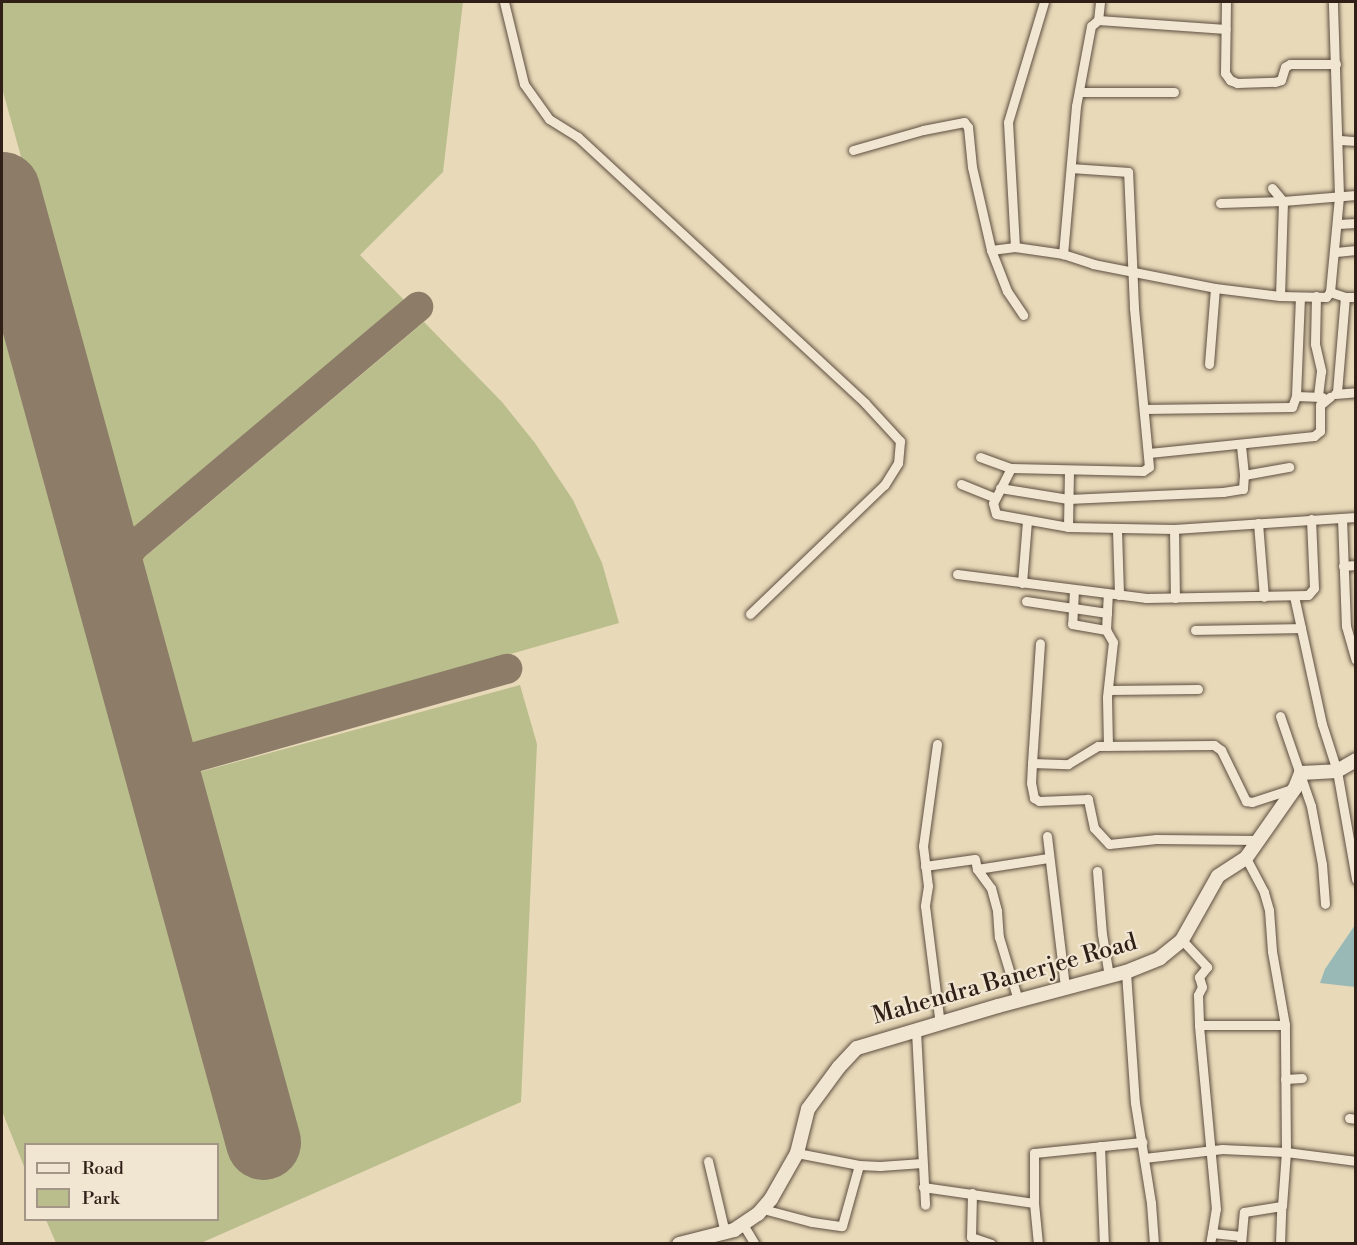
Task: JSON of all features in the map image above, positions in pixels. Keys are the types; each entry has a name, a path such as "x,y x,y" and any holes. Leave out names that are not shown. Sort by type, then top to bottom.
{"street":[{"path":"504,2 524,84 549,119 587,145 865,403 900,441 898,463 884,485 750,614"},
{"path":"1015,248 1008,122 1044,2"},
{"path":"1063,254 1079,92 1091,27 1098,20 1100,2"},
{"path":"1226,2 1226,77 1237,83 1275,82 1281,80 1290,64 1336,64"},
{"path":"991,250 1015,248 1063,254 1093,264 1215,288 1280,296 1326,297 1330,292 1336,252 1339,196 1340,140 1333,2"},
{"path":"1098,20 1226,29"},
{"path":"1079,92 1174,92"},
{"path":"853,150 960,121 968,124 972,167 991,250 1007,291 1023,315"},
{"path":"1340,140 1356,141"},
{"path":"980,458 1011,468 1147,470 1149,453 1134,307 1128,172 1071,168"},
{"path":"1272,188 1283,201 1280,296"},
{"path":"1220,202 1283,201 1356,195"},
{"path":"1338,224 1356,223"},
{"path":"1336,252 1356,250"},
{"path":"1209,364 1215,288"},
{"path":"1330,292 1345,297 1356,297"},
{"path":"1316,296 1315,344 1320,371 1318,397"},
{"path":"1144,409 1228,406 1287,409 1295,405 1300,297"},
{"path":"1149,453 1241,446 1317,434 1321,425 1320,405 1333,394 1345,297"},
{"path":"1296,396 1318,397 1356,392"},
{"path":"1000,489 1068,499 1239,491 1245,486 1241,446"},
{"path":"1244,475 1289,467"},
{"path":"1011,468 992,507 996,513 1027,521 1068,527 1117,530 1174,529 1356,517"},
{"path":"1068,527 1069,470"},
{"path":"961,484 996,498"},
{"path":"1342,518 1346,626 1356,660"},
{"path":"957,574 1119,595 1175,598 1308,595 1314,588 1311,519"},
{"path":"1022,583 1027,521"},
{"path":"1258,523 1264,597"},
{"path":"1174,529 1175,598"},
{"path":"1117,530 1119,595"},
{"path":"1343,566 1356,565"},
{"path":"1074,590 1072,624 1106,630"},
{"path":"1108,594 1106,630 1113,642 1108,690 1108,746"},
{"path":"1294,596 1322,724 1337,771 1356,879"},
{"path":"1026,601 1107,613"},
{"path":"1195,630 1301,628"},
{"path":"1040,643 1031,783 1034,798 1039,801 1088,799 1094,828 1109,844 1156,839 1258,840"},
{"path":"1108,690 1198,689"},
{"path":"1280,716 1295,763 1301,772 1316,828 1325,904"},
{"path":"937,744 923,846 927,890 925,906 940,1024"},
{"path":"1032,763 1068,764 1090,750 1108,746 1214,745 1221,750 1246,801 1252,802 1295,788"},
{"path":"1301,772 1337,771 1356,760"},
{"name":"Mahendra Banerjee Road","path":"797,1153 808,1109 839,1067 857,1048 1018,1000 1126,972 1160,958 1182,940 1218,876 1246,858 1295,788 1301,772"},
{"path":"1047,836 1065,988"},
{"path":"977,869 1048,858"},
{"path":"1246,858 1268,903 1272,951 1285,1025 1286,1152 1280,1244"},
{"path":"925,866 975,859 977,869 991,888 997,911 999,937 1018,1000"},
{"path":"1097,871 1102,934 1109,976"},
{"path":"1182,940 1207,967 1199,977 1202,987 1198,995 1216,1209 1210,1244"},
{"path":"1126,972 1131,1067 1145,1160 1154,1244"},
{"path":"1199,1025 1285,1025"},
{"path":"916,1031 925,1206"},
{"path":"1285,1079 1302,1078"},
{"path":"1038,1244 1034,1203 1034,1153 1142,1142"},
{"path":"1100,1146 1104,1244"},
{"path":"1145,1160 1211,1149 1286,1152 1356,1161"},
{"path":"679,1244 725,1233 746,1225 763,1209 797,1153 859,1165 922,1163"},
{"path":"708,1161 725,1233"},
{"path":"763,1209 813,1222 842,1226 859,1165"},
{"path":"923,1187 1034,1203"},
{"path":"972,1193 970,1237 992,1244"},
{"path":"1212,1233 1241,1240 1244,1212 1281,1207"},
{"path":"746,1225 755,1244"}],"green space":[{"path":"2,2 463,2 443,172 360,255 407,303 126,536 2,88"},
{"path":"2,266 248,1149 293,1136 192,774 520,685 537,744 521,1102 201,1243 56,1243 46,1221 219,1221 219,1143 24,1143 24,1166 2,1111"},
{"path":"424,322 502,402 535,443 573,500 602,563 619,623 183,748 134,566"}],"water":[{"path":"1355,925 1355,987 1320,983 1325,969"}],"taxiway":[{"path":"97,542 128,549 133,547 418,307"},
{"path":"112,593 117,570 133,547"},
{"path":"160,767 507,669"}],"runway":[{"path":"2,189 263,1142"}]}
